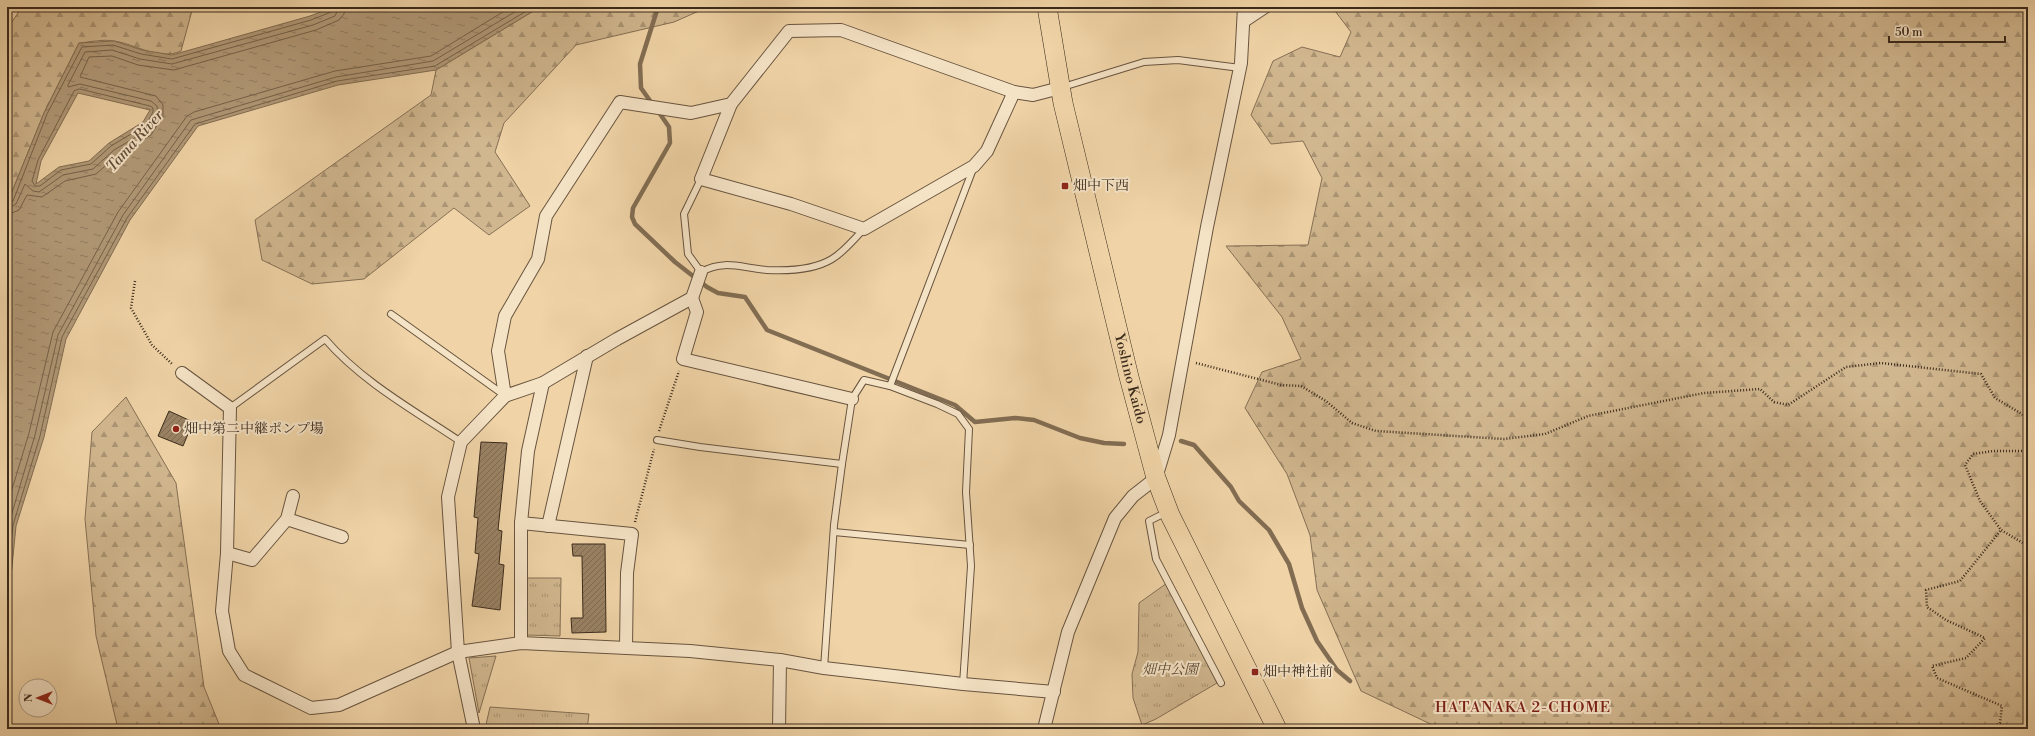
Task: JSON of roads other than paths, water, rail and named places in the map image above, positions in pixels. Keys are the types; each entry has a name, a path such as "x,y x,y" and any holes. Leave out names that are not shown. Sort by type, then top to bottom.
{"main road":[{"name":"Yoshino Kaido","path":"1047,7 1060,88 1128,376 1156,478 1169,512 1205,588 1277,729"}],"street":[{"path":"1044,729 1068,632 1115,518 1133,496 1156,478 1169,435 1184,360 1207,227 1240,68 1244,7"},
{"path":"1244,21 1265,7"},
{"path":"1014,92 987,152 974,166 864,229 791,204 701,179 731,104 789,31 841,30 1014,92 1033,95 1060,88"},
{"path":"505,396 498,351 505,316 538,259 546,216 620,102 690,113 731,104"},
{"path":"701,272 692,298 697,312 683,359 852,399"},
{"path":"474,729 458,652 448,497 461,442 505,396 543,383 587,356 692,298"},
{"path":"548,526 587,356"},
{"path":"182,373 230,408 227,553 222,611 229,650 244,675 311,708 339,705 458,652 522,643 690,651 780,660 824,668 963,684 1054,692"},
{"path":"522,643 521,523 528,451 543,383"},
{"path":"227,553 252,560 287,519 293,496"},
{"path":"287,519 342,537"},
{"path":"521,523 632,534 627,573 626,647"},
{"path":"779,729 780,660"}],"lane":[{"path":"1060,88 1144,62 1178,60 1240,68"},
{"path":"890,386 974,166"},
{"path":"701,179 684,214 688,254 701,272 714,265 735,265 767,270 805,269 832,259 864,229"},
{"path":"391,314 505,396"},
{"path":"230,408 325,339 338,354 384,391 461,442"},
{"path":"824,668 834,532 842,464 852,399 864,380 890,386 958,414 969,429 966,492 971,566 963,684"},
{"path":"657,440 700,447 842,464"},
{"path":"1169,512 1149,521 1156,560 1221,683"},
{"path":"834,532 970,545"}],"water":[{"name":"Tama River","path":"334,7 540,7 436,70 338,85 198,126 130,220 66,339 44,437 16,526 8,607 7,667 7,204 44,113 79,43 114,41 142,50 172,55 310,16","holes":["78,93 150,110 143,122 109,143 89,161 59,167 36,184 41,161"]}],"waterway":[{"path":"653,105 641,88 640,64 658,7"},
{"path":"658,111 669,127 670,143 633,208 632,217 635,224 675,262 707,287 718,293 745,297 767,330 955,405 975,422 1015,418 1034,420 1080,438 1104,443 1124,444"},
{"path":"1181,441 1194,445 1231,487 1239,501 1269,530 1289,564 1302,608 1317,641 1337,670 1350,681"}],"place":[{"name":"畑中下西","path":"1065,186"},
{"name":"畑中第二中継ポンプ場","path":"176,429"},
{"name":"畑中神社前","path":"1255,672"}],"district":[{"name":"HATANAKA 2-CHOME","path":"1523,707"}],"park label":[{"name":"畑中公園","path":"1170,670"}]}
